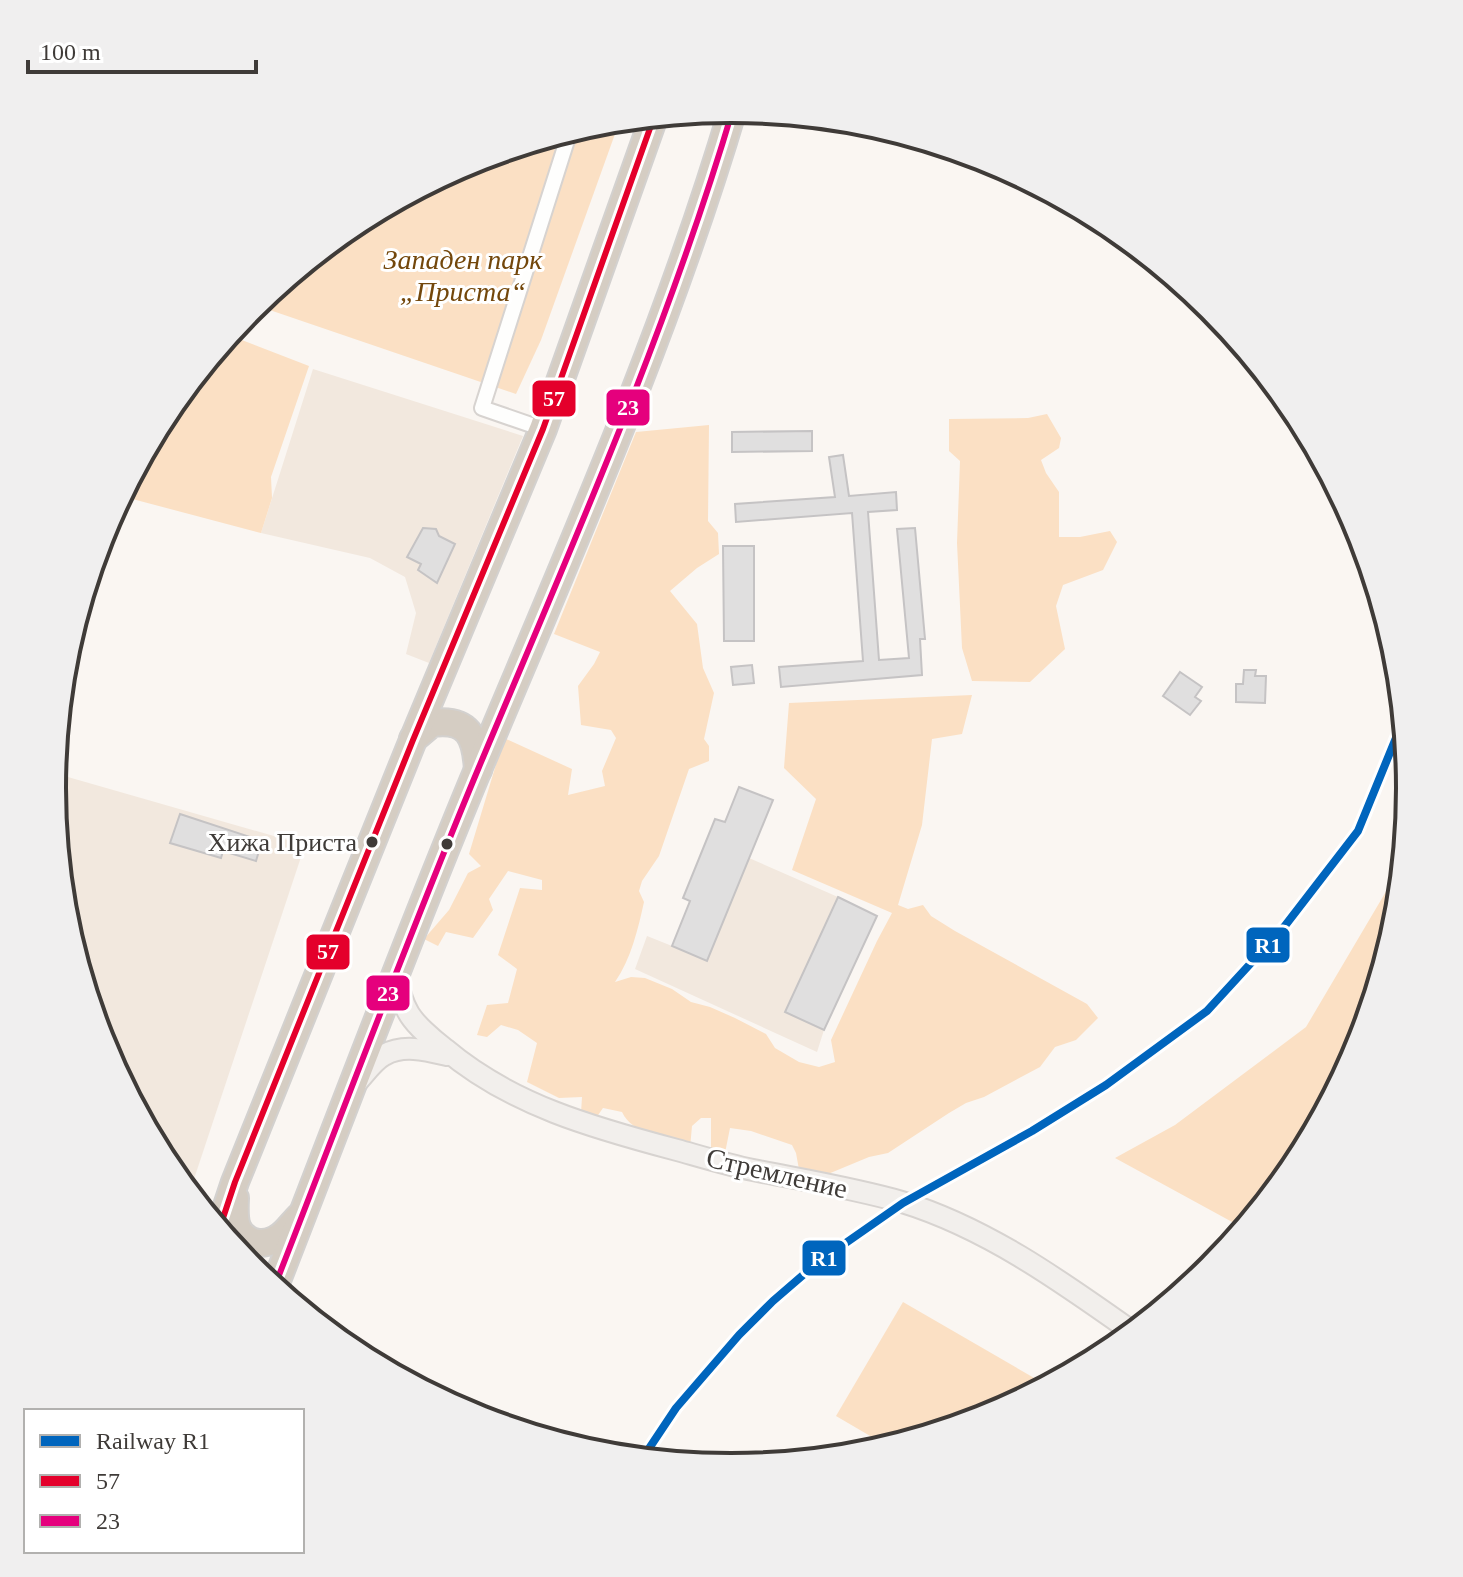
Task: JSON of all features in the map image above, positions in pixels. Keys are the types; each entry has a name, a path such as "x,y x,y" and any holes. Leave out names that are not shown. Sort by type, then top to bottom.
{"highway":[{"path":"279,1276 478,770 666,312 728,123"},
{"path":"223,1217 413,740 543,429 650,128"},
{"path":"413,740 432,723 453,723 471,735 476,745 478,770"},
{"path":"235,1182 234,1213 237,1228 245,1239 262,1244 277,1239 304,1211"}],"street":[{"path":"543,429 482,408 566,144"},
{"path":"396,976 407,1012 453,1057"},
{"path":"353,1086 383,1056 399,1051 416,1048 453,1057"},
{"name":"Стремление","path":"453,1057 498,1088 572,1120 751,1169 903,1203 966,1227 1076,1291 1124,1326"}],"shaded area":[{"path":"313,369 523,436 429,663 406,654 416,613 405,577 370,558 261,533"},
{"path":"66,777 305,845 194,1180 155,1121 135,1083 101,1002 79,918 72,875 67,832"},
{"path":"749,858 838,897 785,1011 824,1030 817,1052 635,969 647,936 707,960"}],"green space":[{"name":"Западен парк „Приста“","path":"615,134 541,340 516,394 270,310 326,261 362,235 437,192 518,158"},
{"path":"241,340 309,366 271,477 272,498 261,533 133,499 178,419"},
{"path":"1047,414 1061,438 1059,448 1041,460 1059,492 1059,537 1080,537 1110,531 1117,542 1103,570 1063,585 1056,606 1065,649 1030,682 972,681 962,648 957,543 960,461 949,451 949,419 1028,418"},
{"path":"709,425 708,521 718,533 719,554 670,591 697,624 703,668 714,693 704,739 709,746 709,761 689,769 659,856 642,881 639,891 644,902 636,933 615,982 631,977 645,978 672,989 691,1002 710,1007 766,1034 775,1048 799,1062 819,1067 835,1062 831,1040 892,913 792,870 816,799 784,768 789,703 972,695 962,734 932,739 922,825 898,905 908,909 923,905 931,916 955,931 1087,1004 1098,1018 1076,1040 1055,1047 1040,1067 984,1097 966,1103 888,1153 869,1157 828,1174 817,1171 810,1180 800,1175 792,1145 751,1131 730,1128 725,1153 711,1151 711,1118 701,1118 692,1126 690,1148 643,1137 622,1112 603,1108 596,1118 581,1113 582,1097 559,1098 527,1082 537,1043 518,1030 501,1025 487,1037 477,1035 487,1005 508,1003 517,969 498,955 520,888 542,890 542,880 508,871 489,899 493,910 473,938 446,932 438,946 424,939 449,910 468,873 481,866 469,854 504,738 572,769 568,795 605,786 602,771 616,738 611,730 581,725 578,686 600,652 554,634 636,432"},
{"path":"1389,886 1362,1002 1328,1083 1285,1158 1235,1223 1115,1158 1175,1125 1306,1027"},
{"path":"903,1302 1037,1379 945,1419 874,1438 836,1416"}],"building":[{"path":"812,431 812,451 732,452 732,432"},
{"path":"843,455 849,496 896,492 897,510 868,512 879,660 909,658 897,529 915,528 925,639 920,639 922,675 781,687 779,667 863,661 852,513 736,522 735,504 835,497 829,457"},
{"path":"423,528 436,529 439,536 455,544 437,583 418,570 421,564 407,557"},
{"path":"723,546 754,546 754,641 724,641"},
{"path":"752,665 754,683 733,685 731,667"},
{"path":"1244,670 1256,670 1255,676 1266,676 1265,703 1236,702 1236,684 1243,684"},
{"path":"1180,672 1202,687 1195,697 1201,701 1190,715 1163,696"},
{"path":"739,787 773,800 707,961 672,946 690,901 683,898 715,819 725,822"},
{"path":"180,814 262,841 256,861 223,851 221,858 170,843"},
{"path":"838,897 877,916 824,1030 785,1012"}],"rail line":[{"name":"R1","path":"649,1448 676,1408 739,1335 817,1263 903,1203 1032,1131 1106,1085 1207,1011 1284,927 1358,831 1395,739"}],"transit line":[{"name":"23","path":"279,1276 426,896 615,441 678,277 729,123"},
{"name":"57","path":"223,1217 413,740 543,429 650,128"}],"place":[{"name":"Хижа Приста","path":"372,842"}]}
